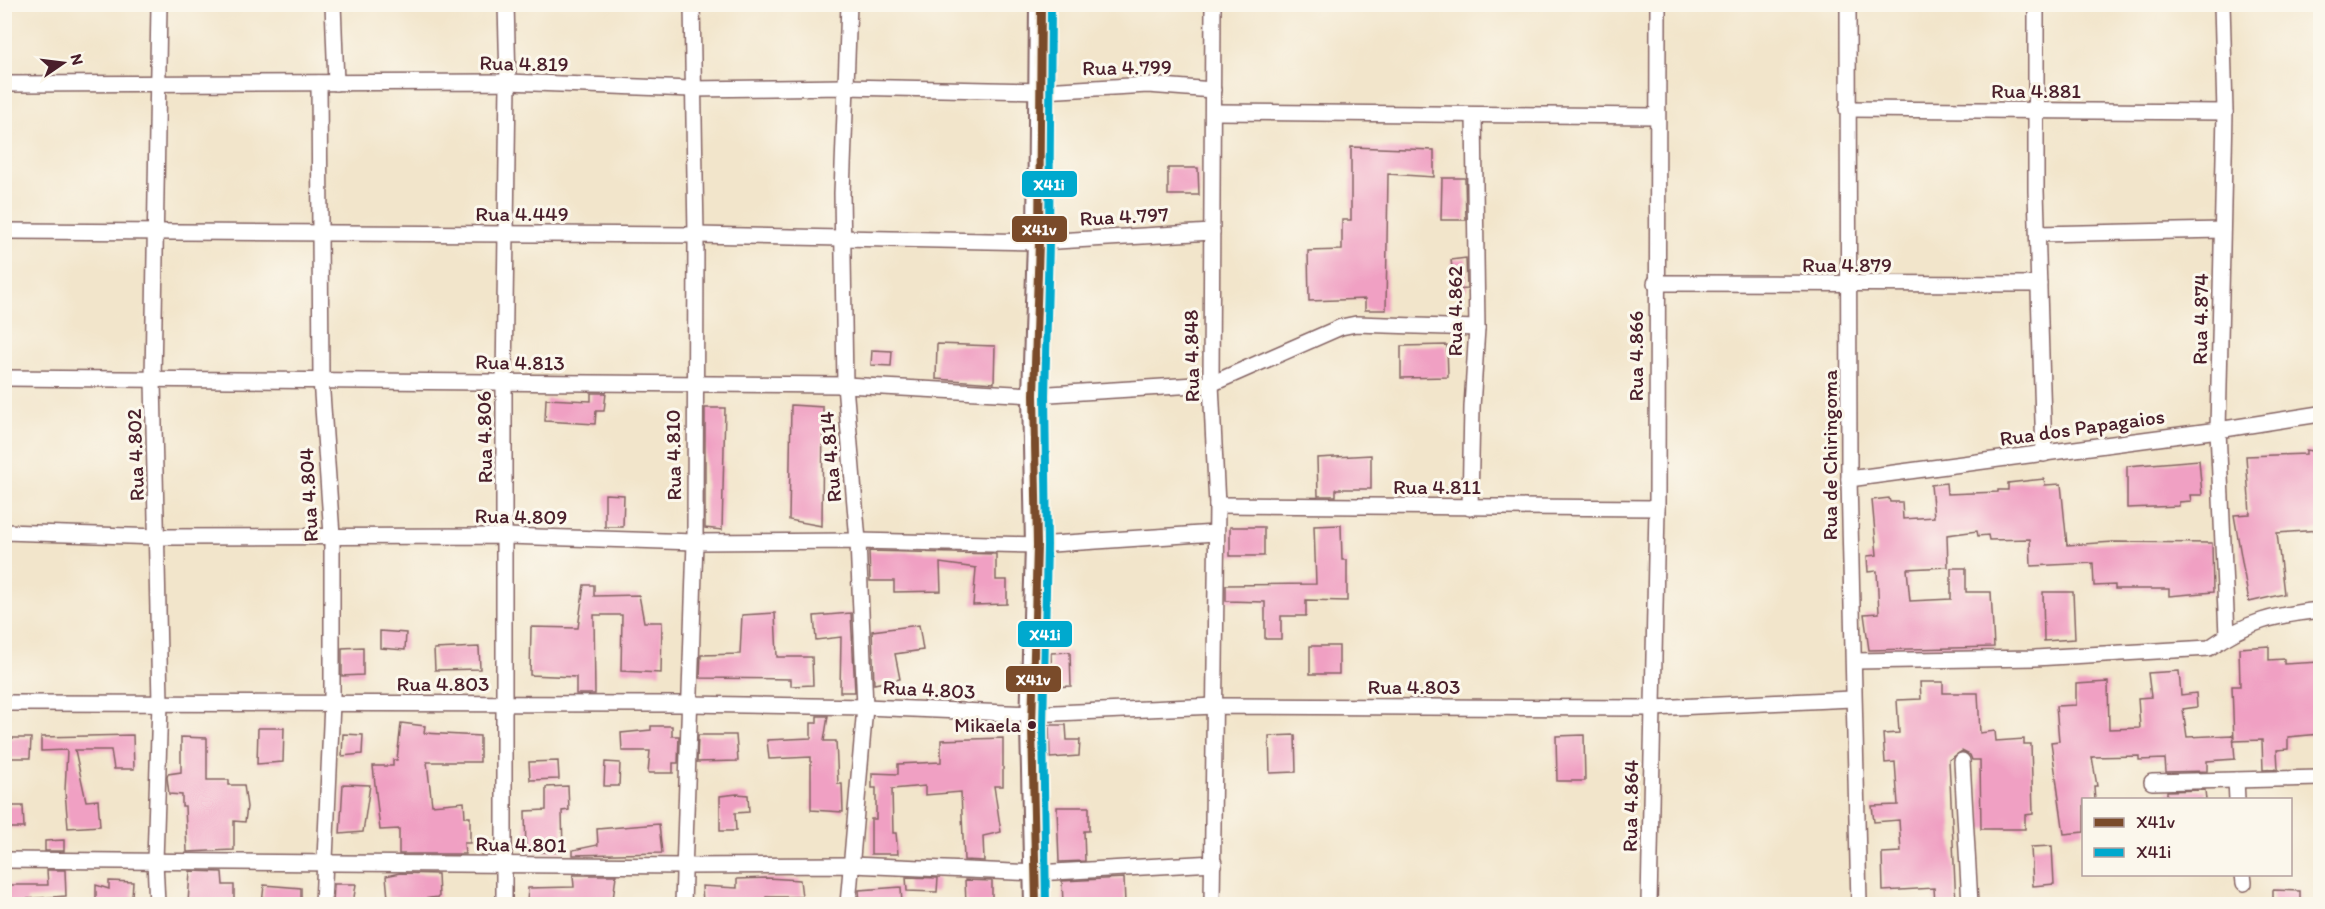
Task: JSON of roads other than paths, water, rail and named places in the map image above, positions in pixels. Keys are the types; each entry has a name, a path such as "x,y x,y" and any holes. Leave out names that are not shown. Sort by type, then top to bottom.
{"main road":[{"path":"1036,904 1033,714 1037,545 1034,396 1042,91 1041,4"}],"street":[{"name":"Rua 4.802","path":"157,904 155,861 160,703 159,537 153,380 159,4"},
{"path":"333,4 336,83"},
{"name":"Rua 4.806","path":"504,904 503,705 506,536 504,382 508,82 506,4"},
{"name":"Rua 4.810","path":"683,904 695,542 696,235 691,89 692,4"},
{"name":"Rua 4.814","path":"848,904 865,707 858,541 845,385 842,193 849,4"},
{"name":"Rua 4.848","path":"1212,904 1217,505 1211,384 1213,4"},
{"name":"Rua 4.866","path":"1653,708 1657,508 1655,283 1658,4"},
{"name":"Rua de Chiringoma","path":"1848,4 1849,479 1855,661 1852,699 1859,904"},
{"path":"2036,4 2035,111 2044,454"},
{"name":"Rua 4.874","path":"2222,4 2225,112 2218,430 2227,635"},
{"name":"Rua 4.819","path":"4,84 508,82 691,89 845,87 1042,91"},
{"name":"Rua 4.804","path":"319,83 318,232 321,379 332,535 332,703 327,862 322,904"},
{"name":"Rua 4.799","path":"1042,91 1148,85 1213,90"},
{"name":"Rua 4.881","path":"1847,109 2225,112"},
{"path":"1213,112 1657,116"},
{"name":"Rua 4.862","path":"1470,508 1472,407 1477,328 1474,115"},
{"path":"2038,234 2222,230"},
{"name":"Rua 4.449","path":"4,231 696,235 1039,242"},
{"name":"Rua 4.797","path":"1039,242 1212,232"},
{"name":"Rua 4.879","path":"1655,283 2039,284"},
{"name":"Rua 4.813","path":"4,378 321,379 694,386 845,385 1034,396 1211,384 1341,327 1366,324 1477,328"},
{"name":"Rua dos Papagaios","path":"1849,479 2218,430 2320,414"},
{"name":"Rua 4.811","path":"1217,505 1657,508"},
{"name":"Rua 4.809","path":"4,532 159,537 506,536 695,542 858,541 1037,545 1215,533"},
{"path":"1855,661 2035,658 2209,648 2227,635 2259,620 2320,610"},
{"name":"Rua 4.803","path":"4,703 690,704 865,707 1033,714 1215,706 1653,708 1852,699"},
{"name":"Rua 4.864","path":"1649,904 1653,708"},
{"path":"1962,761 1970,904"},
{"path":"2152,782 2320,778"},
{"path":"2236,780 2237,798"},
{"name":"Rua 4.801","path":"4,860 684,866 852,865 1036,873 1214,863"}],"place":[{"name":"Mikaela","path":"1032,725"}]}
